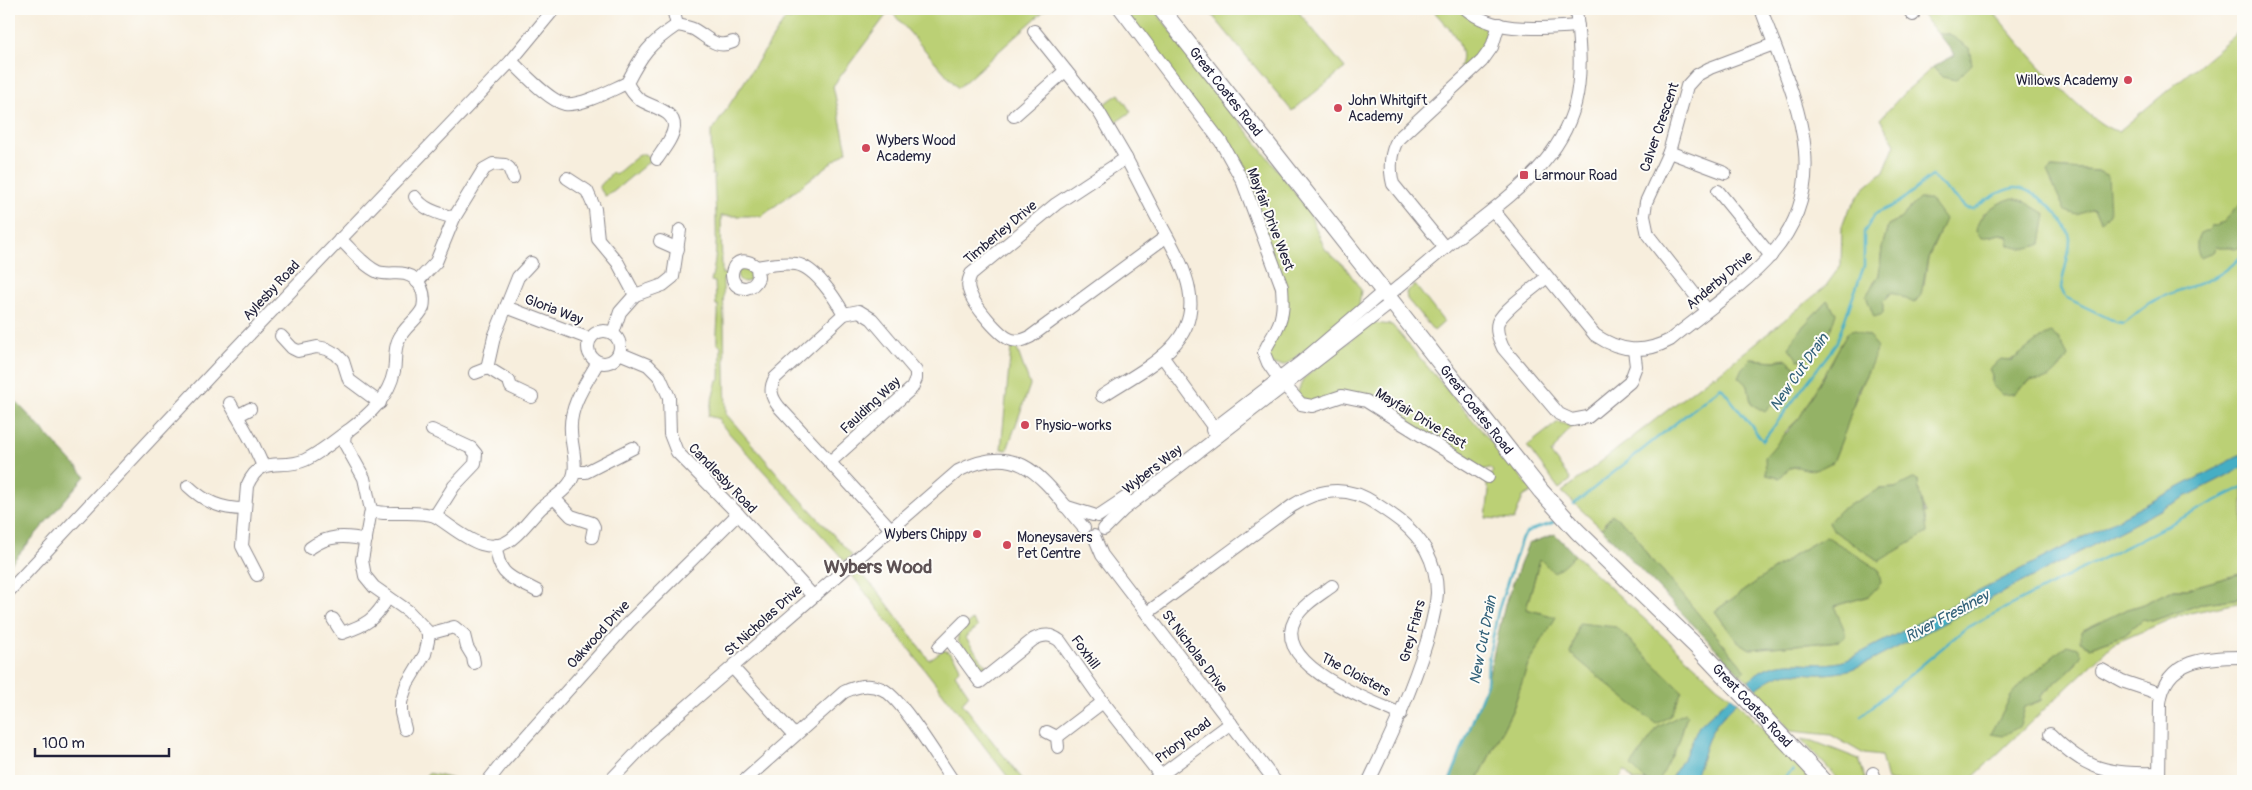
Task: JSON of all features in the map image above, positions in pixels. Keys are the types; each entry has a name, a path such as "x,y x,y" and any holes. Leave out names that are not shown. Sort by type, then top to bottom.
{"main road":[{"name":"Great Coates Road","path":"1161,9 1387,297 1562,515 1733,685 1824,781"}],"street":[{"name":"Aylesby Road","path":"9,591 340,239 511,61 554,9"},
{"path":"673,9 677,25"},
{"name":"Mayfair Drive West","path":"1120,9 1221,142 1242,180 1282,287 1284,305 1278,327 1268,341 1264,353 1268,363 1282,382"},
{"path":"1466,9 1499,24 1532,28 1578,26"},
{"path":"1387,297 1532,177 1550,157 1565,132 1575,104 1578,87 1580,73 1576,9"},
{"name":"Anderby Drive","path":"1492,210 1593,334 1612,346 1645,350 1662,344 1708,310 1771,256 1788,233 1799,208 1806,181 1807,158 1800,115 1761,9"},
{"path":"1445,248 1393,184 1390,172 1393,148 1398,139 1482,62 1492,47 1499,24"},
{"path":"511,61 553,98 564,104 587,100 627,83 645,52 657,38 677,25 694,30 711,43 725,46 733,42"},
{"path":"1034,31 1099,112 1181,260 1187,278 1190,300 1189,318 1181,335 1162,356 1102,396"},
{"name":"Calver Crescent","path":"1708,310 1653,242 1644,223 1646,202 1669,152 1685,89 1696,75 1774,44"},
{"path":"1014,116 1065,72"},
{"path":"627,83 636,97 667,113 673,119 674,127 671,136 657,159"},
{"path":"1669,152 1725,173"},
{"name":"Timberley Drive","path":"1126,158 1056,204 970,274 968,283 972,299 1004,337 1013,341 1022,341 1167,236"},
{"path":"417,282 436,262 454,218 484,169 494,164 504,165 509,168 513,178"},
{"path":"567,178 587,191 595,209 598,239 618,263 636,295"},
{"path":"1718,191 1771,256"},
{"path":"415,197 421,206 454,218"},
{"path":"613,333 620,312 636,295 669,282 675,270 680,230"},
{"path":"257,574 242,546 244,509 250,479 263,466 303,461 348,431 380,403 394,373 398,341 423,308 424,295 417,282 405,274 378,271 368,265 340,239"},
{"path":"660,241 678,249"},
{"name":"Gloria Way","path":"488,368 489,352 518,276 531,263"},
{"path":"757,267 774,264 802,265 808,268 835,299 844,314 775,378 771,392 779,407 891,529"},
{"path":"1546,277 1504,313 1498,324 1497,336 1503,348 1559,414 1572,420 1588,417 1630,382 1636,366 1634,350"},
{"name":"Wybers Way","path":"1096,515 1125,498 1217,432 1387,297"},
{"name":"Gloria Way","path":"506,307 590,339"},
{"name":"Faulding Way","path":"830,462 912,388 916,379 913,366 872,318 859,312 844,314"},
{"path":"598,332 613,333 620,342 619,353 612,361 598,362 590,353 590,339 598,332"},
{"path":"281,336 292,348 298,351 317,347 327,349 336,354 343,361 349,380 380,403"},
{"name":"Candlesby Road","path":"619,353 648,365 660,377 669,396 670,434 677,452 738,514 813,596"},
{"path":"1162,356 1217,432"},
{"path":"371,510 381,514 419,512 436,516 474,543 485,546 496,545 514,538 541,508 567,486 575,472 570,430 573,412 578,396 598,362"},
{"path":"475,373 488,368 509,381 511,387 532,397"},
{"name":"Mayfair Drive East","path":"1282,382 1301,404 1323,403 1342,396 1366,401 1488,477"},
{"path":"230,403 263,466"},
{"path":"237,416 250,409"},
{"path":"432,430 471,448 476,454 474,464 454,486 436,516"},
{"path":"348,431 345,434 344,442 364,478 371,510 362,560 363,570 374,587 408,611 428,634 425,654 407,684 401,702 401,713 405,729"},
{"name":"Wybers Way","path":"1094,531 1123,510 1217,432"},
{"path":"575,472 586,472 633,448"},
{"name":"St Nicholas Drive","path":"610,781 654,735 958,471 984,460 1006,459 1029,468 1041,477 1064,506 1094,531 1102,555 1275,781"},
{"path":"188,486 213,505 228,509 244,509"},
{"name":"Grey Friars","path":"1148,613 1311,494 1334,490 1362,496 1413,531 1427,552 1435,573 1437,592 1435,611 1419,669 1401,714 1369,781"},
{"path":"554,498 571,516 592,523 594,527 592,537"},
{"path":"1064,506 1096,515 1104,521 1094,531 1086,520 1096,515"},
{"name":"Oakwood Drive","path":"488,781 629,622 738,514"},
{"path":"310,548 319,541 329,538 353,537 366,540"},
{"path":"496,545 497,560 502,570 510,577 536,591"},
{"name":"The Cloisters","path":"1334,584 1300,611 1294,619 1291,640 1294,648 1299,656 1318,672 1358,695 1401,714"},
{"path":"334,619 342,633 364,625 374,618 388,597"},
{"name":"Foxhill","path":"965,622 944,643 980,682 1034,639 1040,636 1054,637 1060,641 1157,779"},
{"path":"428,634 454,627 461,630 474,662"},
{"path":"2050,734 2078,758 2098,769 2159,777 2161,694 2166,682 2181,667 2192,661 2216,657 2243,657"},
{"path":"733,668 794,736"},
{"path":"2102,670 2122,681 2161,694"},
{"path":"744,781 844,692 857,686 870,685 884,689 896,700 953,781"},
{"path":"1054,739 1103,702"},
{"name":"Priory Road","path":"1157,779 1231,723"}],"green space":[{"path":"797,9 1046,9 958,88 890,10 833,86 847,151 762,216 721,216 722,274 726,274 726,278 723,279 726,414 782,479 852,555 845,561 719,422 720,419 708,416 717,380 720,380 721,346 717,344 718,305 716,305 715,282 711,281 714,268 716,228 711,133 786,18 791,20"},
{"path":"1124,9 1154,9 1308,210 1325,249 1346,268 1361,290 1359,306 1286,365 1272,365 1267,357 1285,316 1243,177"},
{"path":"1207,9 1296,9 1345,68 1292,111"},
{"path":"1432,9 1460,9 1487,24 1492,37 1474,59 1459,68 1462,60 1459,43"},
{"path":"1918,9 1991,9 2033,58 2072,99 2107,127 2119,131 2243,28 2243,454 1847,660 1821,664 1784,663 1760,671 1749,681 1740,674 1744,671 1661,569 1650,559 1633,531 1606,521 1602,529 1562,492 1714,374 1715,376 1825,287 1841,265 1842,226 1846,215 1863,189 1884,171 1895,144 1880,119 1903,94 1933,67 1942,77 1972,64 1949,34 1938,34","holes":["2052,168 2098,171 2107,176 2101,221 2093,209","2016,198 2042,233 2041,244 2000,234 1988,237 1982,214","1919,199 1939,234 1928,258 1924,284 1914,302 1892,292 1883,302 1873,283 1879,275 1882,248 1888,225 1900,219","1827,300 1836,313 1798,332","1848,332 1869,369 1858,392 1833,462 1814,470 1799,466 1786,469 1785,432 1800,417","2042,337 2032,380 2027,383 1992,385 1992,375 2005,360 2015,358","1751,359 1774,361 1787,359 1752,404 1748,386","1918,480 1919,498 1926,513 1879,489 1895,488","1826,536 1869,596 1834,606 1840,641 1750,649 1736,640 1715,611 1797,553"]},
{"path":"1938,34 1949,34 1969,48 1972,64 1956,80 1942,77 1933,67 1955,55"},
{"path":"1119,94 1131,112 1113,124 1101,106"},
{"path":"640,154 645,154 651,160 613,192 605,196 599,187 613,172 615,175"},
{"path":"2051,168 2098,171 2108,176 2110,214 2101,221 2093,209 2077,215 2065,211 2047,172"},
{"path":"2013,198 2024,201 2046,214 2041,244 2029,248 2017,248 2009,245 2007,235 2000,234 1982,238 1976,232 1980,220 1988,210"},
{"path":"1919,199 1930,199 1945,219 1928,258 1921,295 1914,303 1892,292 1883,302 1883,314 1874,317 1866,296 1879,275 1882,248 1888,225 1900,219"},
{"path":"2243,200 2243,246 2235,249 2231,247 2216,247 2213,252 2200,257 2197,249 2197,240 2200,234 2209,230 2211,226 2224,222"},
{"path":"745,266 753,274 745,282 737,274"},
{"path":"1415,285 1444,322 1434,331 1407,299 1406,292"},
{"path":"1827,300 1836,313 1825,344 1815,355 1807,359 1798,360 1789,348 1798,332"},
{"path":"1372,323 1392,325 1533,491 1523,497 1514,520 1486,518 1489,490 1487,488 1487,478 1493,472 1490,468 1482,470 1362,395 1308,404 1297,394 1303,379"},
{"path":"1855,330 1869,336 1878,347 1857,392 1846,429 1833,462 1815,470 1792,467 1780,478 1766,475 1765,457 1800,417 1848,332"},
{"path":"2051,333 2059,339 2068,356 2061,366 2049,378 2037,381 2031,380 2013,394 2002,395 1992,385 1992,375 1989,369 2001,359 2012,360"},
{"path":"1011,348 1017,349 1030,385 1007,450 1001,449"},
{"path":"1751,359 1774,361 1787,359 1802,373 1765,412 1751,404 1748,386 1738,377 1742,368"},
{"path":"9,394 85,476 9,566"},
{"path":"1558,422 1571,426 1551,454 1571,480 1559,489 1527,446"},
{"path":"2243,467 2243,573 2186,589 2174,589 2141,605 2125,610 2103,621 2090,647 2125,635 2143,619 2152,621 2204,603 2243,598 2243,602 2180,615 2113,644 1969,781 1887,781 1881,756 1864,754 1831,735 1791,731 1756,689 1786,673 1821,674 1838,672 1867,663","holes":["2067,645 2077,663 2041,696 2041,701 2025,707 2040,669"]},
{"path":"1913,479 1918,480 1927,533 1879,561 1834,531 1829,522 1840,510 1879,489 1895,488"},
{"path":"1612,514 1633,531 1650,559 1661,569 1745,670 1740,674 1602,529"},
{"path":"1555,534 1575,555 1554,573 1540,559 1526,609 1556,617 1528,664 1513,709 1477,781 1449,781 1486,687 1505,604 1528,544"},
{"path":"1826,536 1878,569 1881,583 1869,596 1834,606 1845,631 1845,637 1840,641 1750,649 1736,640 1715,611 1797,553"},
{"path":"1575,555 1718,687 1731,696 1699,726 1684,758 1669,781 1633,781 1625,770 1618,781 1477,781 1513,709 1528,664 1555,617 1526,609 1540,559 1554,572"},
{"path":"857,569 880,594 929,660 943,650 954,657 960,669 955,674 969,695 962,703 1024,781 1011,781 851,574"},
{"path":"2243,573 2243,598 2204,603 2152,621 2143,619 2125,635 2090,647 2080,642 2081,631 2174,589 2186,589"},
{"path":"972,620 978,627 965,637 987,667 976,665 958,641 958,633"},
{"path":"1579,623 1616,627 1682,691 1670,716 1656,724 1571,654"},
{"path":"2067,645 2078,648 2082,654 2074,666 2041,696 2041,700 2025,707 2020,726 2003,736 1991,734 2011,696 2025,680"},
{"path":"1737,702 1806,775 1805,781 1690,781 1697,771 1712,730"},
{"path":"1685,713 1687,715 1679,742 1659,781 1646,781 1631,766 1658,727"},
{"path":"1801,739 1813,741 1859,759 1866,781 1840,781"},
{"path":"428,773 462,781 421,781"}],"water":[{"name":"River Freshney","path":"2243,454 2243,467 1867,663 1838,672 1821,674 1786,673 1756,689 1749,681 1760,671 1784,663 1821,664 1847,660"},
{"path":"1731,696 1737,702 1712,730 1694,776 1690,781 1669,781 1684,758 1699,726"}],"waterway":[{"name":"New Cut Drain","path":"1574,504 1721,387 1763,441 1836,344 1864,266 1864,232 1875,214 1898,203 1932,176 1966,208 1973,209 1998,193 2014,188 2031,192 2040,198 2057,214 2068,231 2070,239 2069,252 2061,288 2065,297 2116,322 2124,323 2151,302 2213,278 2223,272 2243,254"},
{"path":"1861,716 1966,628 2243,487"},
{"name":"New Cut Drain","path":"1450,781 1487,683 1488,661 1498,611 1521,540 1527,532 1554,522"},
{"path":"1780,781 1793,770"}],"place":[{"name":"Willows Academy","path":"2128,80"},
{"name":"John Whitgift Academy","path":"1338,108"},
{"name":"Wybers Wood Academy","path":"866,148"},
{"name":"Larmour Road","path":"1524,175"},
{"name":"Physio-works","path":"1025,425"},
{"name":"Wybers Chippy","path":"977,534"},
{"name":"Moneysavers Pet Centre","path":"1007,545"}],"district":[{"name":"Wybers Wood","path":"878,566"}]}
